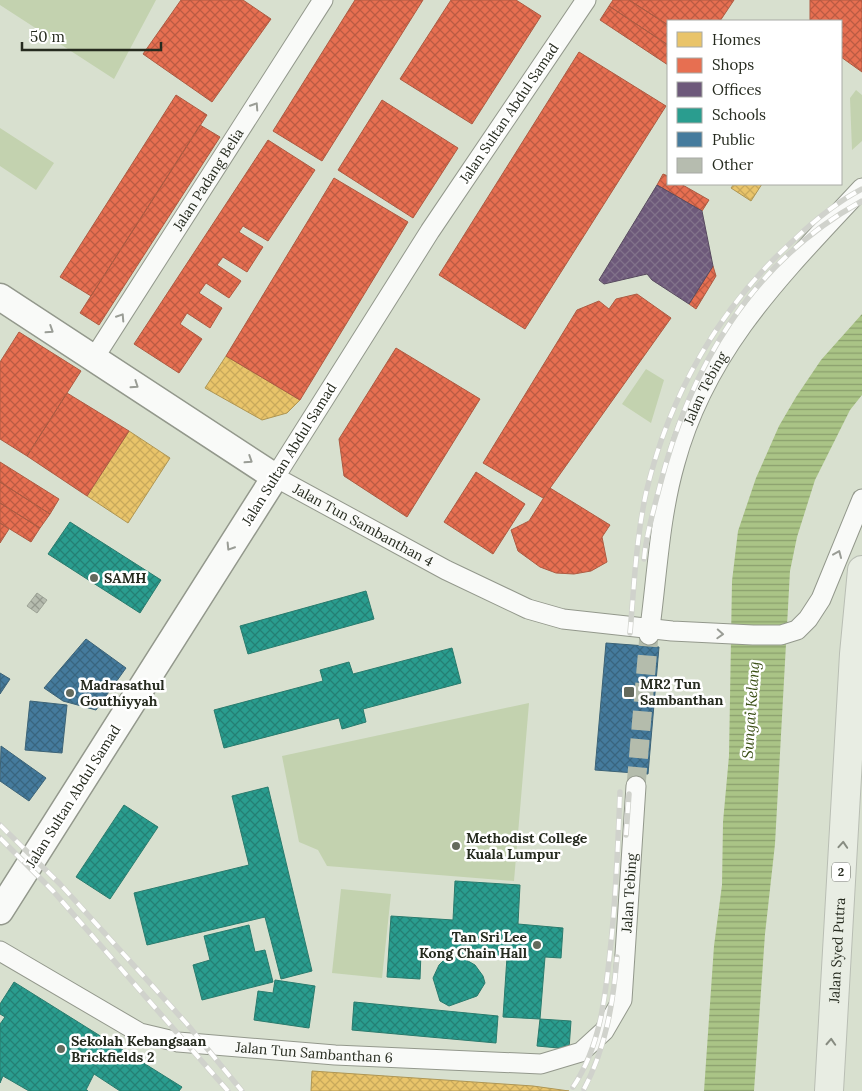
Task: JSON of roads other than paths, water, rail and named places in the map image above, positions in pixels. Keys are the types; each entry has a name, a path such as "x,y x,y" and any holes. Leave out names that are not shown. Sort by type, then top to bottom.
{"main road":[{"name":"Jalan Tun Sambanthan 4","path":"3,306 94,358 275,476"},
{"name":"Jalan Sultan Abdul Samad","path":"0,912 275,476"},
{"name":"Jalan Syed Putra","path":"828,1091 854,654 862,570"}],"street":[{"name":"Jalan Padang Belia","path":"94,358 323,0"},
{"name":"Jalan Sultan Abdul Samad","path":"275,476 430,231 586,0"},
{"name":"Jalan Tebing","path":"650,631 656,567 674,465 708,377 743,322 769,289 862,188"},
{"name":"Jalan Tun Sambanthan 4","path":"275,476 446,570 528,609 563,619 650,631 781,635 797,630 821,599 862,499"},
{"name":"Jalan Tebing","path":"622,1000 636,786"},
{"name":"Jalan Tun Sambanthan 6","path":"0,952 140,1033 178,1042 226,1048 541,1064 581,1052 604,1031 622,1000"}],"water":[{"name":"Sungai Kelang","path":"862,314 862,395 850,410 815,480 797,537 790,571 775,844 765,934 754,1091 704,1091 714,946 722,885 723,822 729,756 732,581 738,531 756,478 779,426 821,360"}],"tunnel":[{"path":"636,786 649,635"}],"railway":[{"path":"630,633 638,545 646,493 668,421 683,387 721,323 743,293 768,265 818,218 862,189"},
{"path":"644,559 650,524 672,445 688,402 707,361 730,323 757,287 788,255 823,226 862,201"},
{"path":"573,1087 589,1056 600,1022 603,1005 614,912 620,792"},
{"path":"626,835 629,794"},
{"path":"0,825 60,884 187,1024 242,1091"},
{"path":"0,838 53,891 228,1091"},
{"path":"584,1089 592,1073 603,1041 613,992 617,957"}],"place":[{"name":"SAMH","path":"94,578"},
{"name":"MR2 Tun Sambanthan","path":"629,692"},
{"name":"Madrasathul Gouthiyyah","path":"70,693"},
{"name":"Methodist College Kuala Lumpur","path":"456,846"},
{"name":"Tan Sri Lee Kong Chain Hall","path":"537,945"},
{"name":"Sekolah Kebangsaan Brickfields 2","path":"61,1049"}]}
